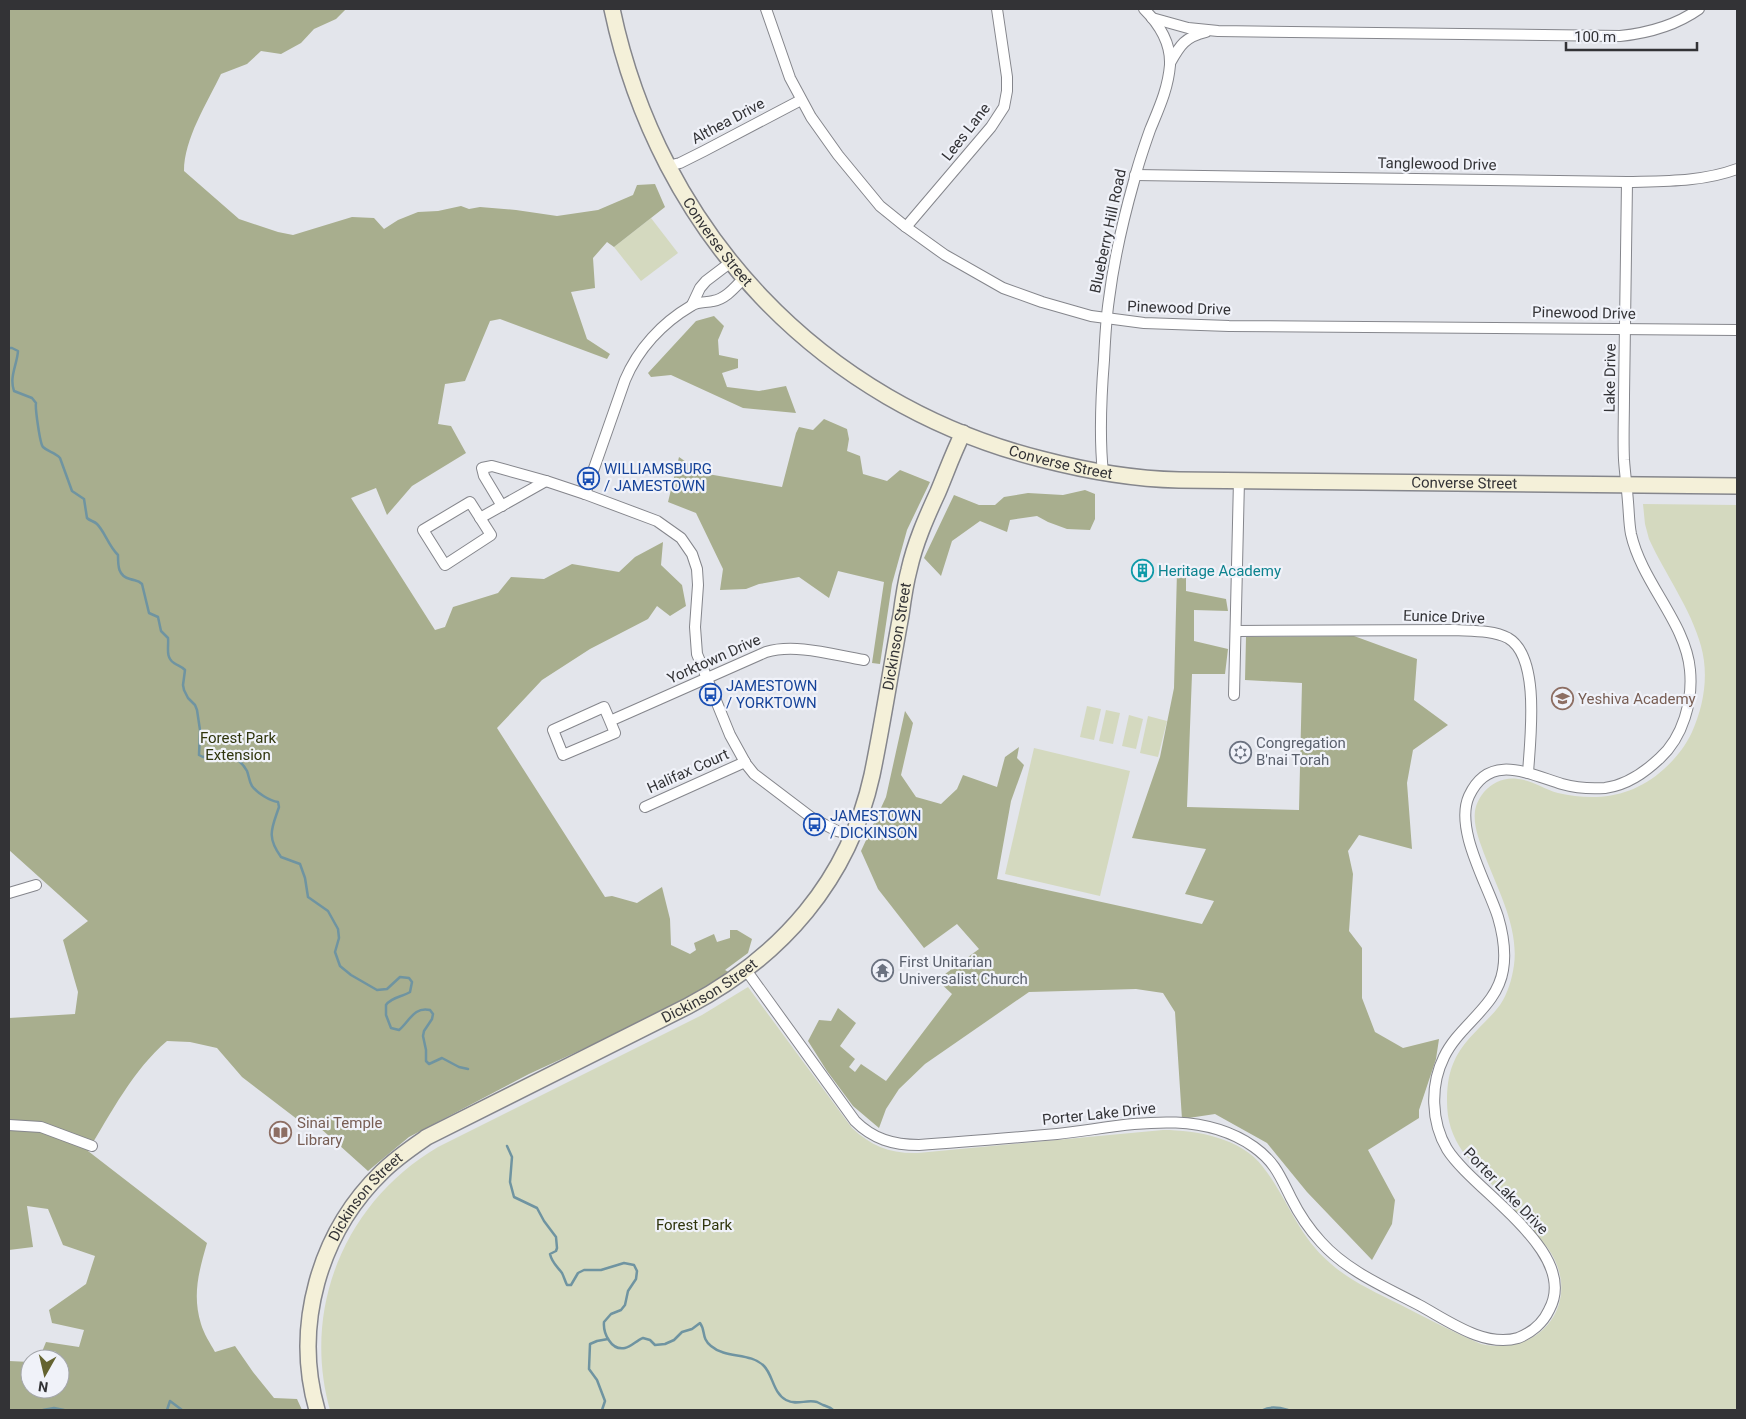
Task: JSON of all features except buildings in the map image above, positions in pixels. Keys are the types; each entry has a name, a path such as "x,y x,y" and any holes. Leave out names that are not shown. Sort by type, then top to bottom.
{"main road":[{"name":"Converse Street","path":"612,9 633,88 668,166 700,221 744,278 795,330 846,371 902,405 963,434 1027,456 1103,473 1154,479 1737,486"},
{"name":"Dickinson Street","path":"318,1410 312,1386 308,1345 309,1324 316,1285 327,1252 341,1223 360,1196 381,1173 399,1156 427,1137 688,1006 746,970 772,949 811,905 835,870 852,835 872,775 911,562 928,511 963,434"}],"street":[{"name":"Pinewood Drive","path":"766,9 785,66 801,100 819,130 880,206 906,228 945,255 1003,288 1042,302 1106,319 1144,323 1229,326 1737,330"},
{"name":"Lees Lane","path":"906,228 991,127 1004,107 1007,91 1006,76 997,9"},
{"name":"Blueberry Hill Road","path":"1103,473 1101,405 1106,319 1119,239 1135,175 1165,94 1170,64 1167,45 1162,33 1144,9"},
{"path":"1152,18 1188,28 1209,31 1620,36 1641,34 1668,26 1699,9"},
{"path":"1170,64 1182,43 1192,36 1209,31"},
{"name":"Althea Drive","path":"668,166 680,163 801,100"},
{"name":"Tanglewood Drive","path":"1135,175 1627,182 1684,180 1737,169"},
{"name":"Lake Drive","path":"1626,484 1624,462 1627,182"},
{"path":"692,305 700,288 706,281 731,262"},
{"path":"585,494 625,380 632,366 653,336 692,305 705,301 714,301 725,296 744,278"},
{"path":"502,506 484,476 482,468 492,466 585,494 657,521 677,535 687,545 696,564 698,580 695,627 696,647 730,735 745,762 754,774 812,818 837,831 852,835"},
{"path":"1234,695 1240,480"},
{"path":"480,518 546,481"},
{"name":"Porter Lake Drive","path":"746,970 855,1121 874,1136 898,1144 919,1145 1057,1134 1170,1122 1190,1123 1220,1130 1250,1144 1272,1163 1283,1179 1303,1220 1322,1244 1337,1257 1377,1283 1480,1336 1503,1340 1518,1338 1526,1334 1539,1324 1552,1305 1556,1290 1551,1268 1541,1249 1531,1236 1478,1184 1446,1147 1436,1120 1434,1092 1436,1079 1445,1054 1461,1032 1494,994 1502,978 1504,965 1504,947 1498,915 1468,834 1465,812 1466,803 1478,782 1494,771 1510,769 1582,788 1603,788 1625,783 1635,778 1667,751 1680,729 1688,708 1691,689 1688,657 1680,634 1652,586 1636,549 1630,527 1626,484"},
{"path":"470,502 480,518 491,535 445,565 423,530 470,502"},
{"name":"Eunice Drive","path":"1237,631 1455,630 1488,633 1507,638 1524,658 1529,676 1528,773"},
{"name":"Yorktown Drive","path":"610,721 766,652 782,648 864,660"},
{"path":"604,707 610,721 615,733 564,756 554,730 604,707"},
{"name":"Halifax Court","path":"645,807 745,762"},
{"path":"9,893 36,885"},
{"path":"9,1125 41,1127 92,1146"}],"green space":[{"name":"Forest Park Extension","path":"9,9 346,9 336,19 314,29 301,43 281,54 261,51 247,64 221,74 197,121 188,146 184,171 239,219 278,232 293,235 352,217 374,218 384,229 398,220 418,212 438,211 461,206 469,209 480,207 557,216 598,210 633,195 637,185 655,184 665,207 614,247 607,242 593,258 595,288 571,292 587,339 610,354 607,359 500,319 490,321 465,381 445,384 438,424 451,426 466,453 412,486 387,515 376,488 351,498 435,630 445,627 453,607 498,593 511,577 544,579 572,564 619,572 635,557 663,542 661,565 682,585 686,606 670,616 657,606 648,619 590,649 542,680 497,728 605,897 612,896 637,903 662,887 670,919 671,945 690,954 696,950 694,943 714,934 717,942 730,938 730,930 737,930 752,939 748,953 725,970 732,974 646,1020 529,1074 409,1137 368,1171 319,1127 310,1129 242,1077 217,1048 190,1042 167,1041 155,1052 123,1093 88,1151 207,1243 199,1273 197,1303 201,1324 209,1342 215,1352 235,1346 274,1398 297,1399 302,1410 9,1410 9,1361 20,1362 20,1399 70,1399 70,1349 43,1349 46,1342 79,1347 84,1330 52,1323 49,1310 86,1284 95,1256 63,1245 48,1209 27,1206 33,1247 9,1250 9,1018 75,1014 78,992 63,940 88,921 9,850"},
{"path":"651,218 678,253 641,281 614,247"},
{"path":"714,316 724,326 718,340 719,355 738,359 738,368 722,373 727,387 759,391 786,386 796,413 743,408 671,375 651,377 648,373 696,321"},
{"path":"824,419 847,429 849,439 847,451 860,456 863,474 887,481 900,470 930,482 907,530 892,584 880,664 872,663 884,582 838,571 829,598 799,577 759,584 746,589 720,590 723,569 696,513 668,502 679,457 702,473 782,487 799,427 813,430"},
{"path":"1085,490 1095,494 1095,519 1090,530 1067,529 1037,516 1010,520 1007,532 980,521 952,541 941,576 924,558 954,495 979,505 995,505 1004,497 1028,493 1063,495"},
{"name":"Forest Park","path":"1643,504 1737,505 1737,1410 330,1410 323,1371 322,1333 327,1296 339,1260 356,1227 378,1196 406,1170 438,1147 702,1015 748,987 852,1128 867,1140 882,1148 899,1152 918,1153 1163,1130 1204,1134 1231,1143 1254,1157 1272,1179 1309,1241 1330,1263 1354,1281 1481,1344 1503,1346 1522,1342 1539,1333 1551,1320 1559,1304 1561,1286 1558,1267 1547,1247 1463,1152 1453,1134 1448,1115 1448,1087 1453,1064 1462,1047 1500,1005 1509,986 1514,965 1515,951 1510,923 1479,840 1475,822 1475,811 1480,798 1488,788 1495,783 1508,779 1528,781 1558,793 1572,796 1601,797 1627,791 1640,786 1664,769 1680,752 1689,737 1700,711 1704,690 1705,668 1701,646 1691,619 1649,539"},
{"path":"1177,571 1186,575 1186,591 1226,599 1228,611 1194,610 1194,641 1228,649 1225,674 1192,674 1187,807 1299,810 1302,683 1245,680 1246,637 1354,636 1417,659 1414,700 1448,725 1413,750 1407,783 1412,849 1359,835 1348,851 1353,874 1349,931 1362,948 1362,998 1375,1032 1403,1048 1439,1039 1436,1059 1419,1110 1419,1118 1368,1150 1395,1200 1392,1224 1372,1260 1307,1192 1267,1143 1215,1114 1182,1119 1175,1012 1163,993 1136,989 1029,992 925,1064 899,1089 886,1109 879,1128 853,1106 808,1041 819,1020 831,1021 838,1008 856,1023 840,1046 855,1059 849,1067 855,1072 861,1064 886,1081 952,994 937,980 979,949 957,924 924,948 878,889 861,851 886,797 905,711 913,723 901,775 916,797 941,804 957,789 963,775 997,787 1005,757 1019,747 1017,758 1024,765 1011,801 997,879 1202,924 1214,901 1185,894 1206,849 1132,838 1160,757 1174,688"},
{"path":"1087,706 1101,709 1094,740 1080,737"},
{"path":"1106,710 1120,713 1113,744 1099,741"},
{"path":"1129,715 1143,719 1136,749 1122,746"},
{"path":"1148,716 1167,721 1158,757 1140,753"},
{"path":"1034,748 1130,771 1100,896 1005,874"}],"waterway":[{"path":"9,348 18,351 12,381 14,391 32,398 36,403 40,440 43,447 60,458 72,491 84,499 87,518 100,527 118,555 119,567 123,576 142,584 149,613 158,617 161,631 168,638 169,658 185,670 184,690 197,710 200,730 199,755 203,757 222,754 233,757 247,771 254,789 260,794 278,802 279,807 272,832 273,843 281,857 300,864 305,878 308,897 328,911 338,929 339,938 335,952 340,966 351,975 377,990 387,989 400,977 409,978 412,982 410,992 388,1002 386,1005 386,1015 391,1028 399,1030 416,1012 424,1009 430,1010 433,1014 432,1019 423,1036 426,1061 429,1064 442,1058 459,1067 468,1069"},
{"path":"507,1146 512,1157 510,1182 514,1197 537,1208 556,1237 556,1251 550,1254 567,1285 571,1285 578,1273 584,1270 601,1270 624,1263 634,1265 637,1271 636,1279 628,1291 625,1305 621,1310 611,1314 604,1322 605,1331 612,1344 616,1347 625,1348 643,1338 650,1340 655,1345 665,1344 674,1340 682,1332 692,1329 700,1323 706,1340 711,1346 724,1353 752,1359 764,1366 778,1393 786,1400 790,1402 817,1402 833,1410"},
{"path":"602,1410 605,1401 597,1380 589,1369 590,1344 608,1339"},
{"path":"167,1410 170,1401 182,1410"},
{"path":"43,1410 54,1408 64,1410"},
{"path":"1263,1410 1272,1408 1288,1410"}],"place":[{"name":"WILLIAMSBURG / JAMESTOWN","path":"588,478"},
{"name":"Heritage Academy","path":"1142,571"},
{"name":"JAMESTOWN / YORKTOWN","path":"710,695"},
{"name":"Yeshiva Academy","path":"1562,699"},
{"name":"Congregation B'nai Torah","path":"1240,752"},
{"name":"JAMESTOWN / DICKINSON","path":"814,825"},
{"name":"First Unitarian Universalist Church","path":"883,971"},
{"name":"Sinai Temple Library","path":"281,1132"}]}
